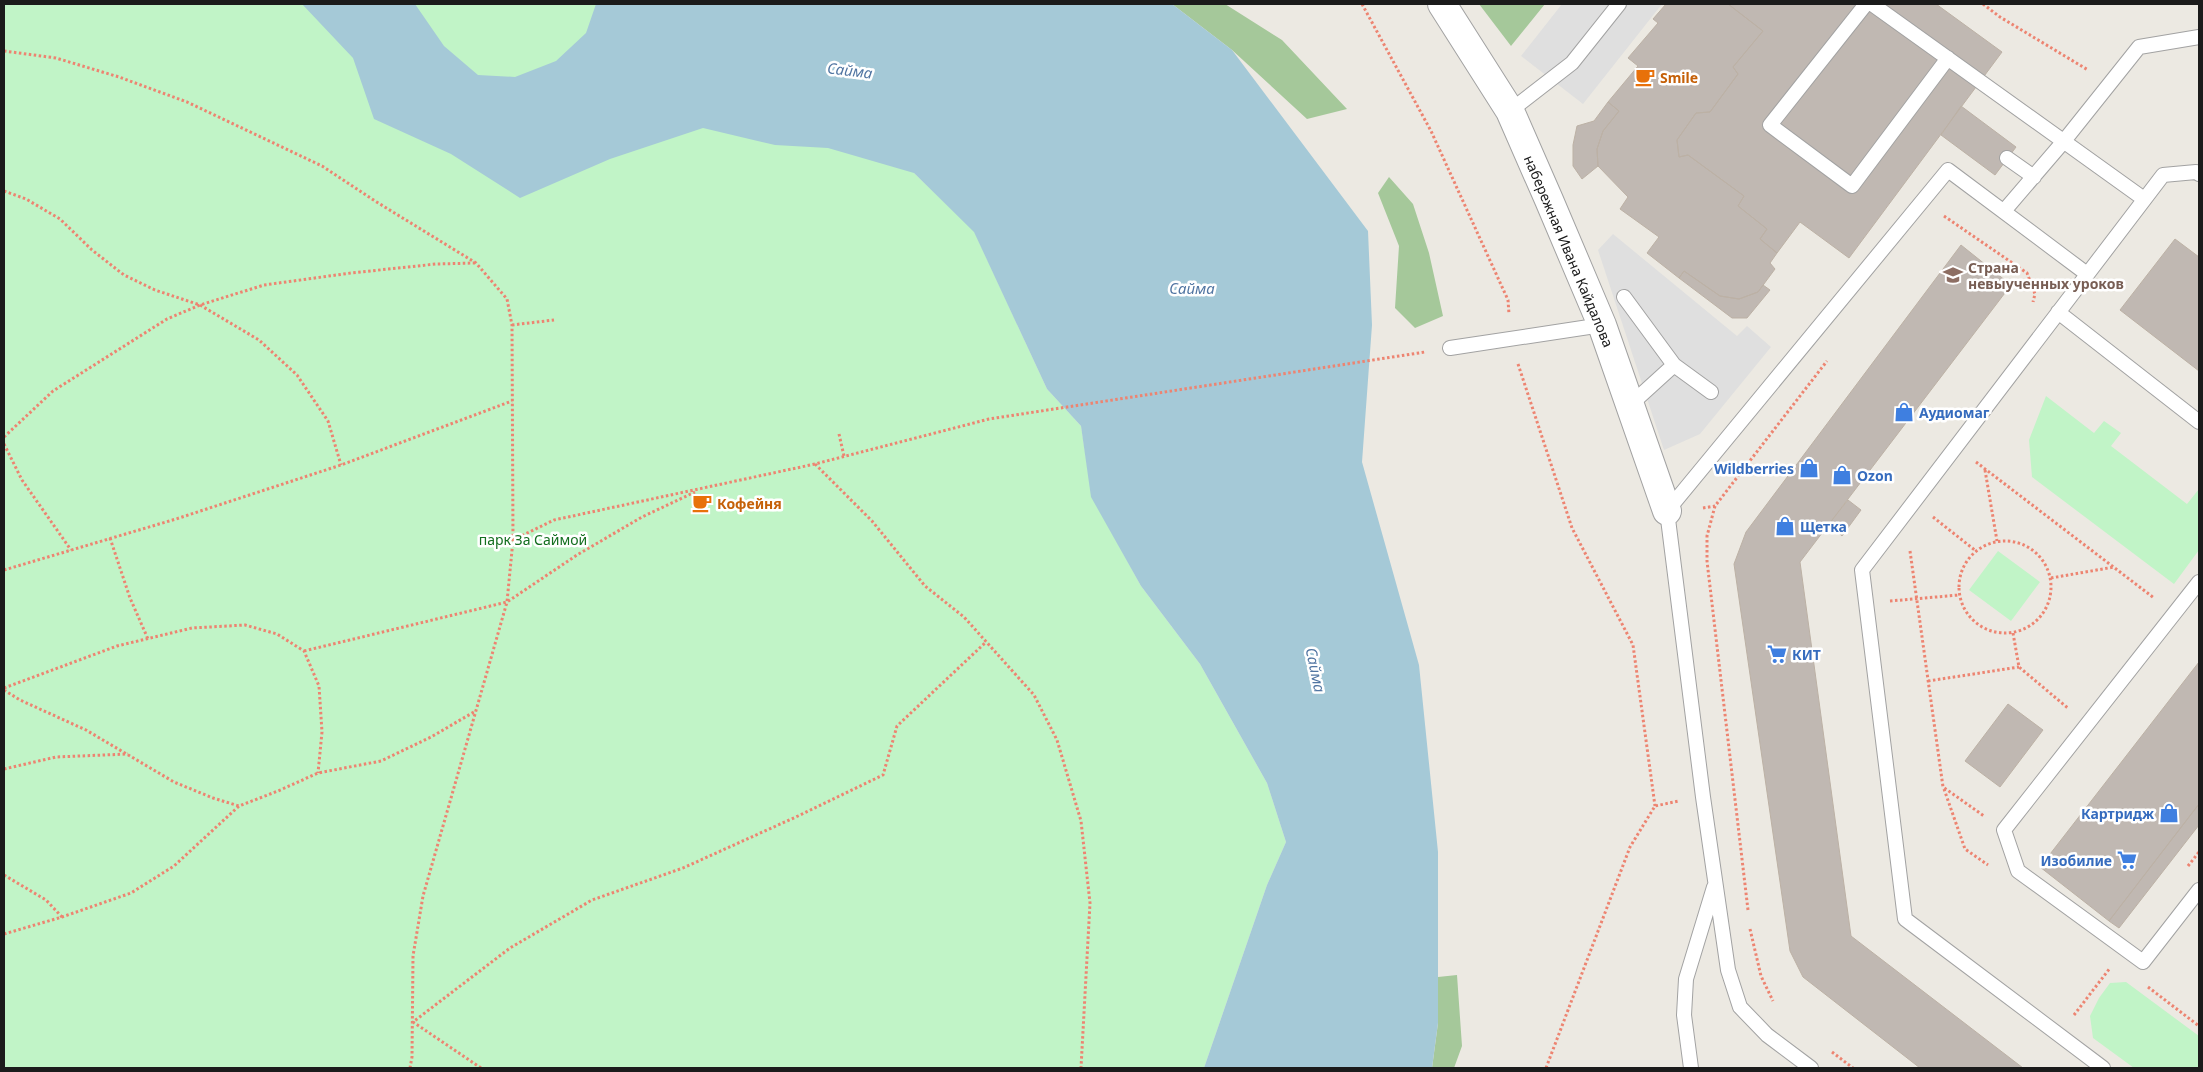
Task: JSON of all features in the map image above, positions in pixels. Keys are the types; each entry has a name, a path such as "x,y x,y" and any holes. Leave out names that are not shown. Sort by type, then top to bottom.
{"street":[{"name":"набережная Ивана Кайдалова","path":"1442,4 1510,111 1602,325 1667,511"}],"lane":[{"path":"1510,111 1572,63 1619,4"},
{"path":"1866,4 1770,126 1852,186 1948,58"},
{"path":"1872,4 2144,199"},
{"path":"2004,211 2064,141 2139,47 2199,37"},
{"path":"2007,158 2034,177"},
{"path":"1811,1068 1767,1035 1740,1007 1728,970 1703,797 1667,511 1948,170 2088,274"},
{"path":"2103,1068 1904,919 1862,570 2163,175 2196,172 2199,174"},
{"path":"1624,297 1674,365 1711,392"},
{"path":"2058,312 2199,422"},
{"path":"1450,348 1602,325"},
{"path":"1630,405 1674,365"},
{"path":"2199,582 2004,830 2018,871 2143,962 2199,890"},
{"path":"1691,1068 1684,1015 1686,979 1716,884"}],"path":[{"path":"1362,4 1431,131 1508,300 1510,338 1572,528 1632,645 1655,806 1630,848 1546,1068"},
{"path":"1983,4 2000,17 2110,83"},
{"path":"4,51 56,58 119,77 187,102 322,166 476,263 507,299 512,325 513,540 508,602 423,896 413,956 413,1022 410,1068"},
{"path":"4,192 26,200 60,219 92,250 124,275 156,290 200,305 260,340 297,376 328,421 341,465"},
{"path":"1939,222 1948,218 2027,273 2035,294 2032,303"},
{"path":"4,437 53,392 166,319 200,305 264,285 436,264 476,263"},
{"path":"512,325 554,320"},
{"path":"513,540 554,520 814,464 989,419 1450,348"},
{"path":"1748,917 1707,561 1707,536 1715,506 1829,358"},
{"path":"4,570 176,519 341,465 512,400"},
{"path":"839,434 844,456"},
{"path":"4,444 22,480 71,550"},
{"path":"1956,447 2174,614"},
{"path":"814,464 872,522 925,586 964,618 1034,695 1057,740 1082,822 1090,903 1081,1068"},
{"path":"1985,469 1997,541"},
{"path":"304,651 508,602 542,577 642,517 701,489"},
{"path":"1915,502 1976,551"},
{"path":"1905,514 1943,787 2004,830"},
{"path":"110,538 130,598 148,638"},
{"path":"1997,541 2021,543 2041,557 2051,578 2049,602 2035,623 2013,633 1989,631 1969,617 1959,595 1962,570 1976,551 1997,541"},
{"path":"2051,578 2114,567"},
{"path":"1866,603 1959,595"},
{"path":"4,689 117,646 192,628 246,625 277,634 304,651 319,686 322,732 318,773"},
{"path":"2013,633 2019,667 2087,724"},
{"path":"413,1022 510,948 592,900 683,868 883,775 897,726 986,642"},
{"path":"1928,681 2019,667"},
{"path":"4,689 20,700 86,730 174,782 213,798 239,806"},
{"path":"4,934 62,918 131,892 174,866 239,806 318,773 381,761 431,737 475,711"},
{"path":"4,769 56,758 129,754"},
{"path":"1655,806 1703,797"},
{"path":"4,876 46,900 62,918"},
{"path":"1750,927 1761,976 1775,1006"},
{"path":"413,1022 481,1068"},
{"path":"1829,1050 1853,1068"}],"green space":[{"name":"парк За Саймой","path":"4,4 893,4 914,173 974,231 1047,389 1081,426 1092,497 1141,586 1200,664 1267,783 1286,842 1267,885 1204,1068 4,1068"},
{"path":"1172,4 1225,4 1282,40 1347,109 1307,119 1232,50"},
{"path":"1479,4 1545,4 1511,46"},
{"path":"1389,177 1413,204 1429,253 1443,316 1415,328 1395,308 1399,246 1378,193"},
{"path":"2046,396 2094,433 2104,421 2121,433 2111,446 2187,504 2199,489 2199,550 2174,584 2032,477 2029,440"},
{"path":"1998,551 2040,582 2011,621 1969,590"},
{"path":"1457,975 1462,1046 1454,1068 1432,1068 1438,1023 1438,977"},
{"path":"2126,982 2199,1036 2199,1068 2134,1068 2093,1038 2090,1016 2099,998 2110,983"}],"shaded area":[{"path":"1562,4 1662,4 1583,104 1521,56"},
{"path":"1613,234 1737,336 1747,326 1771,347 1700,434 1664,450 1598,250"}],"water":[{"name":"Сайма","path":"302,4 415,4 444,46 478,75 515,77 556,61 586,33 596,4 1172,4 1232,50 1368,231 1372,325 1362,462 1419,665 1438,852 1438,1023 1432,1068 1204,1068 1267,885 1286,842 1267,783 1200,664 1141,586 1091,497 1081,426 1047,389 974,232 914,173 828,148 775,145 703,128 610,159 520,198 451,154 374,119 353,58"}],"building":[{"path":"1666,4 1728,4 1763,31 1733,67 1738,74 1710,112 1696,113 1677,140 1679,157 1688,155 1744,196 1738,206 1767,229 1760,239 1777,253 1770,263 1775,269 1758,292 1739,299 1720,296 1684,271 1679,278 1647,253 1659,237 1620,209 1628,197 1598,166 1597,149 1603,131 1619,111 1608,102 1638,66 1628,58 1658,23 1653,19"},
{"path":"1728,4 1936,4 2002,52 1849,258 1800,222 1777,253 1760,239 1767,229 1738,206 1744,196 1688,155 1679,157 1677,140 1696,113 1710,112 1738,74 1733,67 1763,31"},
{"path":"1608,102 1619,111 1603,131 1597,149 1598,166 1582,179 1573,166 1573,145 1577,126 1594,121"},
{"path":"1961,106 2016,147 1995,175 1941,135"},
{"path":"2175,239 2199,257 2199,371 2120,310"},
{"path":"1961,245 2011,285 1800,562 1851,936 2023,1068 1920,1068 1803,977 1790,951 1734,564 1746,532"},
{"path":"1684,271 1720,296 1739,299 1758,292 1763,285 1770,290 1747,318 1732,318 1679,278"},
{"path":"1848,500 1861,510 1842,536 1829,524"},
{"path":"2199,662 2199,804 2109,921 2040,867"},
{"path":"2008,704 2043,730 2000,787 1965,761"},
{"path":"2199,804 2199,825 2119,928 2109,921"}],"place":[{"name":"Smile","path":"1645,77"},
{"name":"Страна невыученных уроков","path":"1953,275"},
{"name":"Аудиомаг","path":"1904,412"},
{"name":"Wildberries","path":"1809,468"},
{"name":"Ozon","path":"1842,475"},
{"name":"Кофейня","path":"702,503"},
{"name":"Щетка","path":"1785,526"},
{"name":"КИТ","path":"1777,654"},
{"name":"Картридж","path":"2169,813"},
{"name":"Изобилие","path":"2127,860"}]}
